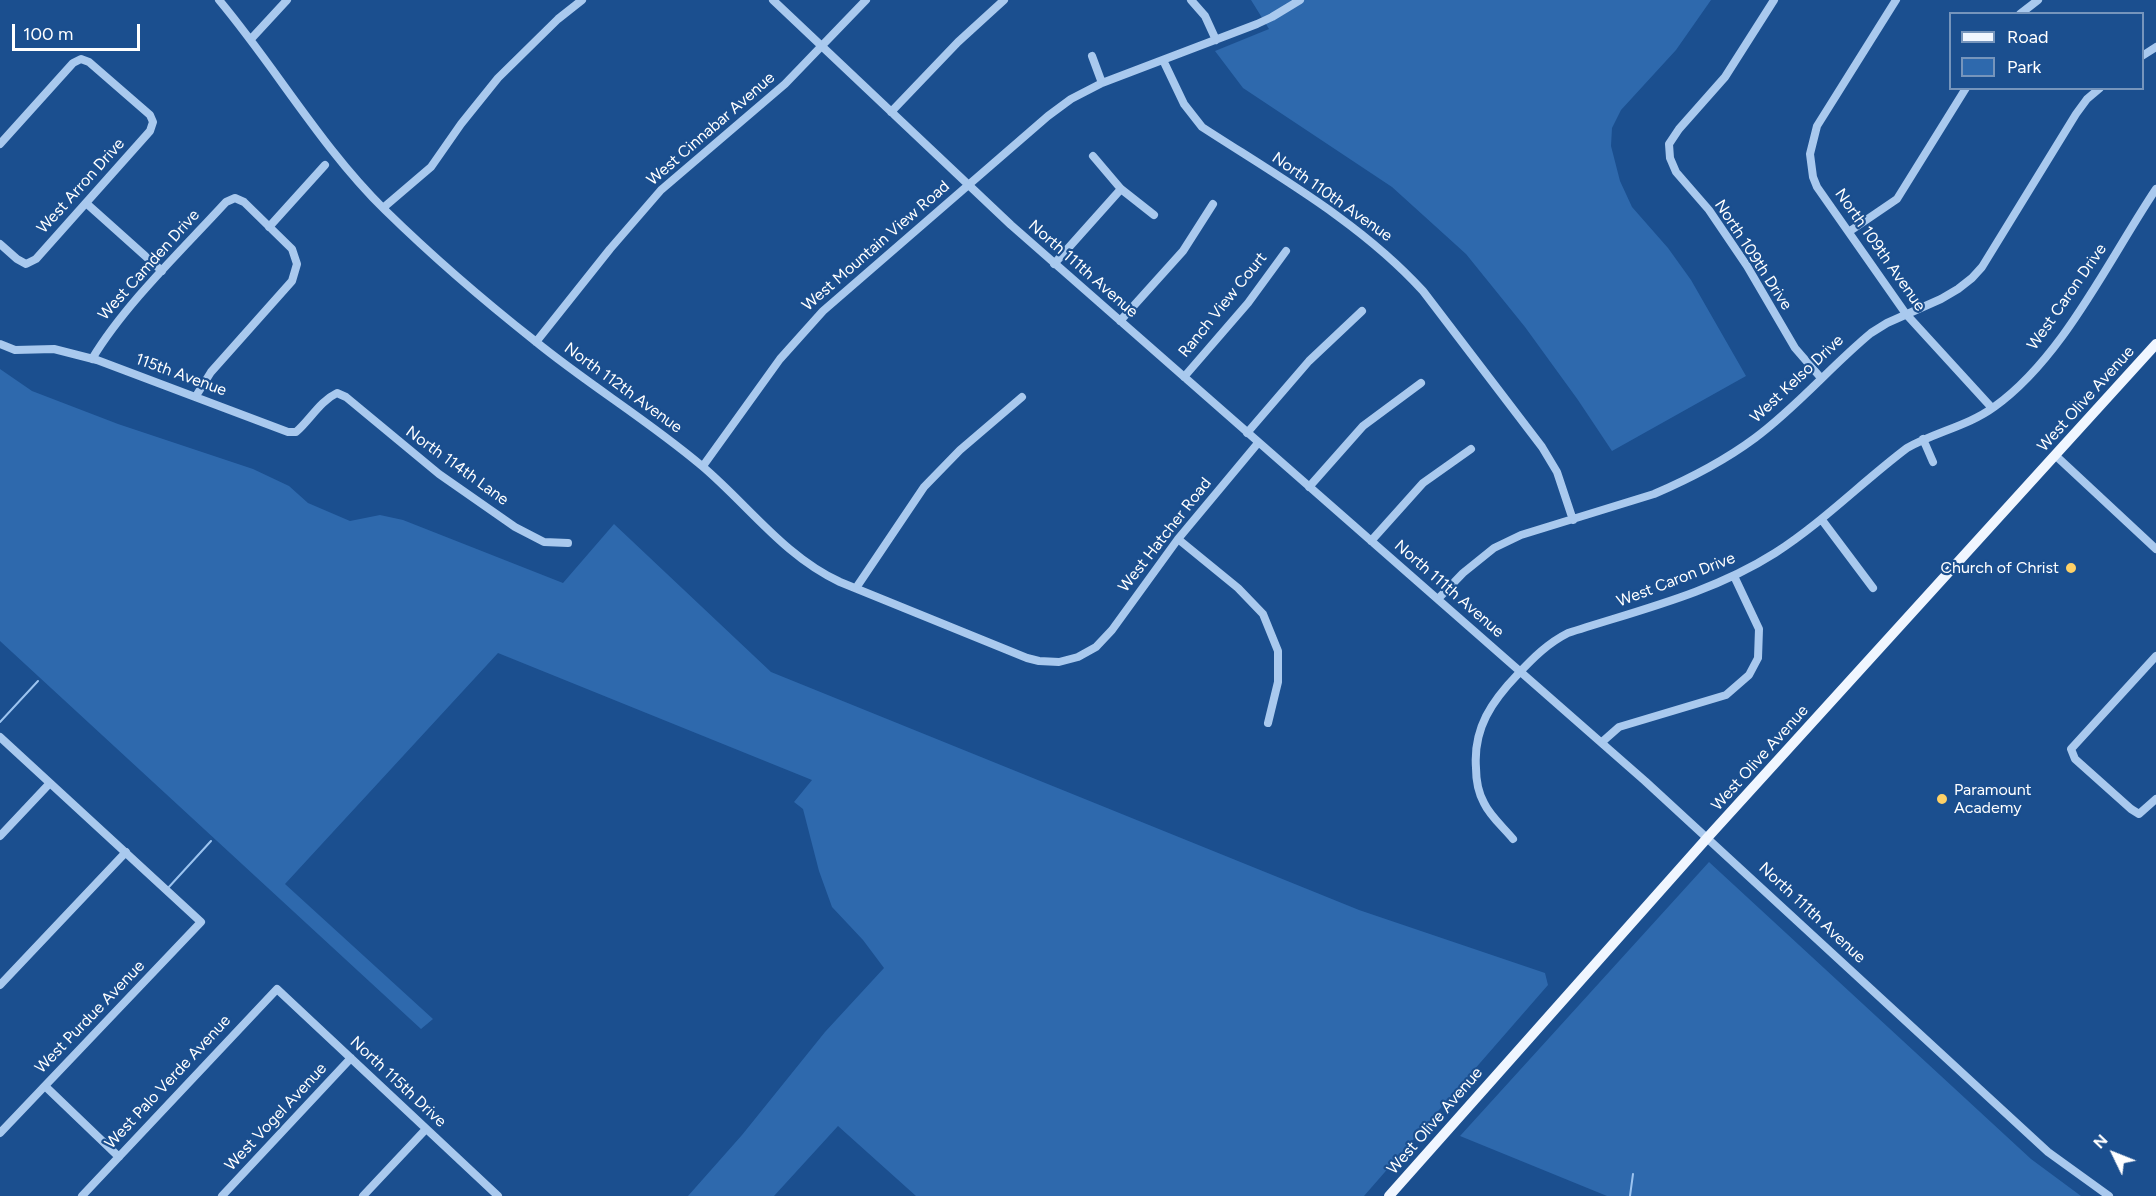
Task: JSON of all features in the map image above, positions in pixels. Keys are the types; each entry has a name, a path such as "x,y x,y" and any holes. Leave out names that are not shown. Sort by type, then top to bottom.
{"main road":[{"name":"West Olive Avenue","path":"1389,1196 1708,837 2156,344"}],"street":[{"name":"North 112th Avenue","path":"219,0 251,39 301,112 383,208 427,249 536,342 632,411 703,466 798,558 820,573 1039,661 1059,662 1078,657 1096,647"},
{"path":"251,39 287,0"},
{"path":"383,208 431,167 461,124 498,78 558,19 582,0"},
{"name":"North 111th Avenue","path":"773,0 968,186 1054,264 1602,742 2048,1152 2109,1196"},
{"name":"West Cinnabar Avenue","path":"536,342 610,249 661,190 785,84 866,0"},
{"path":"891,112 958,42 1004,0"},
{"path":"1191,0 1205,16 1216,40"},
{"name":"West Mountain View Road","path":"703,466 780,359 810,324 842,293 1058,109 1071,99 1102,83 1272,17 1300,0"},
{"name":"North 109th Drive","path":"1774,0 1725,76 1679,129 1669,144 1670,158 1676,172 1708,210 1747,267 1795,348 1821,378"},
{"name":"North 109th Avenue","path":"1896,0 1816,126 1810,153 1813,177 1817,187 1906,314 1992,408"},
{"path":"2023,12 2038,0"},
{"path":"1092,56 1102,83"},
{"name":"West Arron Drive","path":"0,144 73,63 81,58 89,62 150,115 153,122 150,131 36,259 26,264 17,260 0,244"},
{"name":"North 110th Avenue","path":"1163,60 1180,98 1192,117 1203,127 1364,234 1423,291 1542,447 1557,472 1573,520"},
{"path":"1850,231 1897,199 1965,90"},
{"name":"West Kelso Drive","path":"1438,599 1462,573 1494,548 1521,535 1664,489 1730,455 1756,437 1871,333 1958,289 1982,267 2076,114 2087,99 2098,90"},
{"path":"1093,156 1122,189 1154,215"},
{"path":"196,396 211,372 292,281 297,264 292,249 269,227 326,165"},
{"path":"1054,264 1122,189"},
{"name":"West Caron Drive","path":"1513,839 1484,805 1476,780 1475,756 1478,735 1486,715 1498,694 1520,671 1543,649 1568,633 1664,604 1734,576 1774,553 1822,520 1888,462 1923,440 1978,417 2010,395 2062,334 2084,304 2156,189"},
{"name":"West Camden Drive","path":"92,359 107,334 226,202 235,198 244,202 269,227"},
{"path":"86,203 162,272"},
{"path":"1120,321 1183,251 1213,204"},
{"name":"Ranch View Court","path":"1184,377 1248,303 1286,251"},
{"path":"1247,433 1309,361 1362,311"},
{"name":"115th Avenue","path":"0,344 15,350 54,349 92,359 288,432 296,432 329,396 337,393"},
{"path":"1309,487 1363,426 1421,383"},
{"name":"North 114th Lane","path":"337,393 346,396 439,474 515,527 544,542 568,543"},
{"path":"856,588 924,487 960,450 1022,397"},
{"path":"1923,440 1933,462"},
{"name":"West Hatcher Road","path":"1096,647 1112,630 1178,539 1258,443"},
{"path":"1371,541 1423,483 1471,449"},
{"path":"2055,455 2156,549"},
{"path":"1822,520 1873,588"},
{"path":"1178,539 1238,588 1263,614 1278,651 1278,682 1268,723"},
{"path":"1602,742 1619,727 1726,695 1749,675 1758,658 1759,629 1734,576"},
{"path":"2156,656 2071,749 2075,759 2139,814 2156,799"},
{"path":"0,737 126,852 0,985"},
{"path":"0,836 50,783"},
{"name":"West Purdue Avenue","path":"0,1133 201,922 126,852"},
{"name":"North 115th Drive","path":"277,989 498,1196"},
{"name":"West Palo Verde Avenue","path":"82,1196 277,989"},
{"name":"West Vogel Avenue","path":"222,1196 351,1058"},
{"path":"45,1086 119,1156"},
{"path":"363,1196 426,1129"}],"green space":[{"path":"1251,0 1711,0 1676,50 1621,110 1612,128 1611,146 1620,181 1632,207 1668,248 1691,280 1746,376 1612,451 1525,327 1466,254 1392,187 1243,88 1215,51 1269,29"},
{"path":"0,369 32,391 118,424 253,469 289,486 308,503 350,521 380,515 403,520 563,583 614,524 771,672 1359,910 1545,973 1548,985 1364,1196 916,1196 838,1126 774,1196 688,1196 742,1135 825,1032 884,968 863,940 832,907 819,871 803,809 794,802 812,780 498,653 285,884 433,1019 421,1029 0,641"},
{"path":"1709,862 2031,1159 2081,1196 1607,1196 1460,1136"}],"waterway":[{"path":"0,722 38,681"},
{"path":"168,888 211,841"},
{"path":"1630,1196 1633,1174"}],"place":[{"name":"Church of Christ","path":"2071,568"},
{"name":"Paramount Academy","path":"1942,799"}]}
